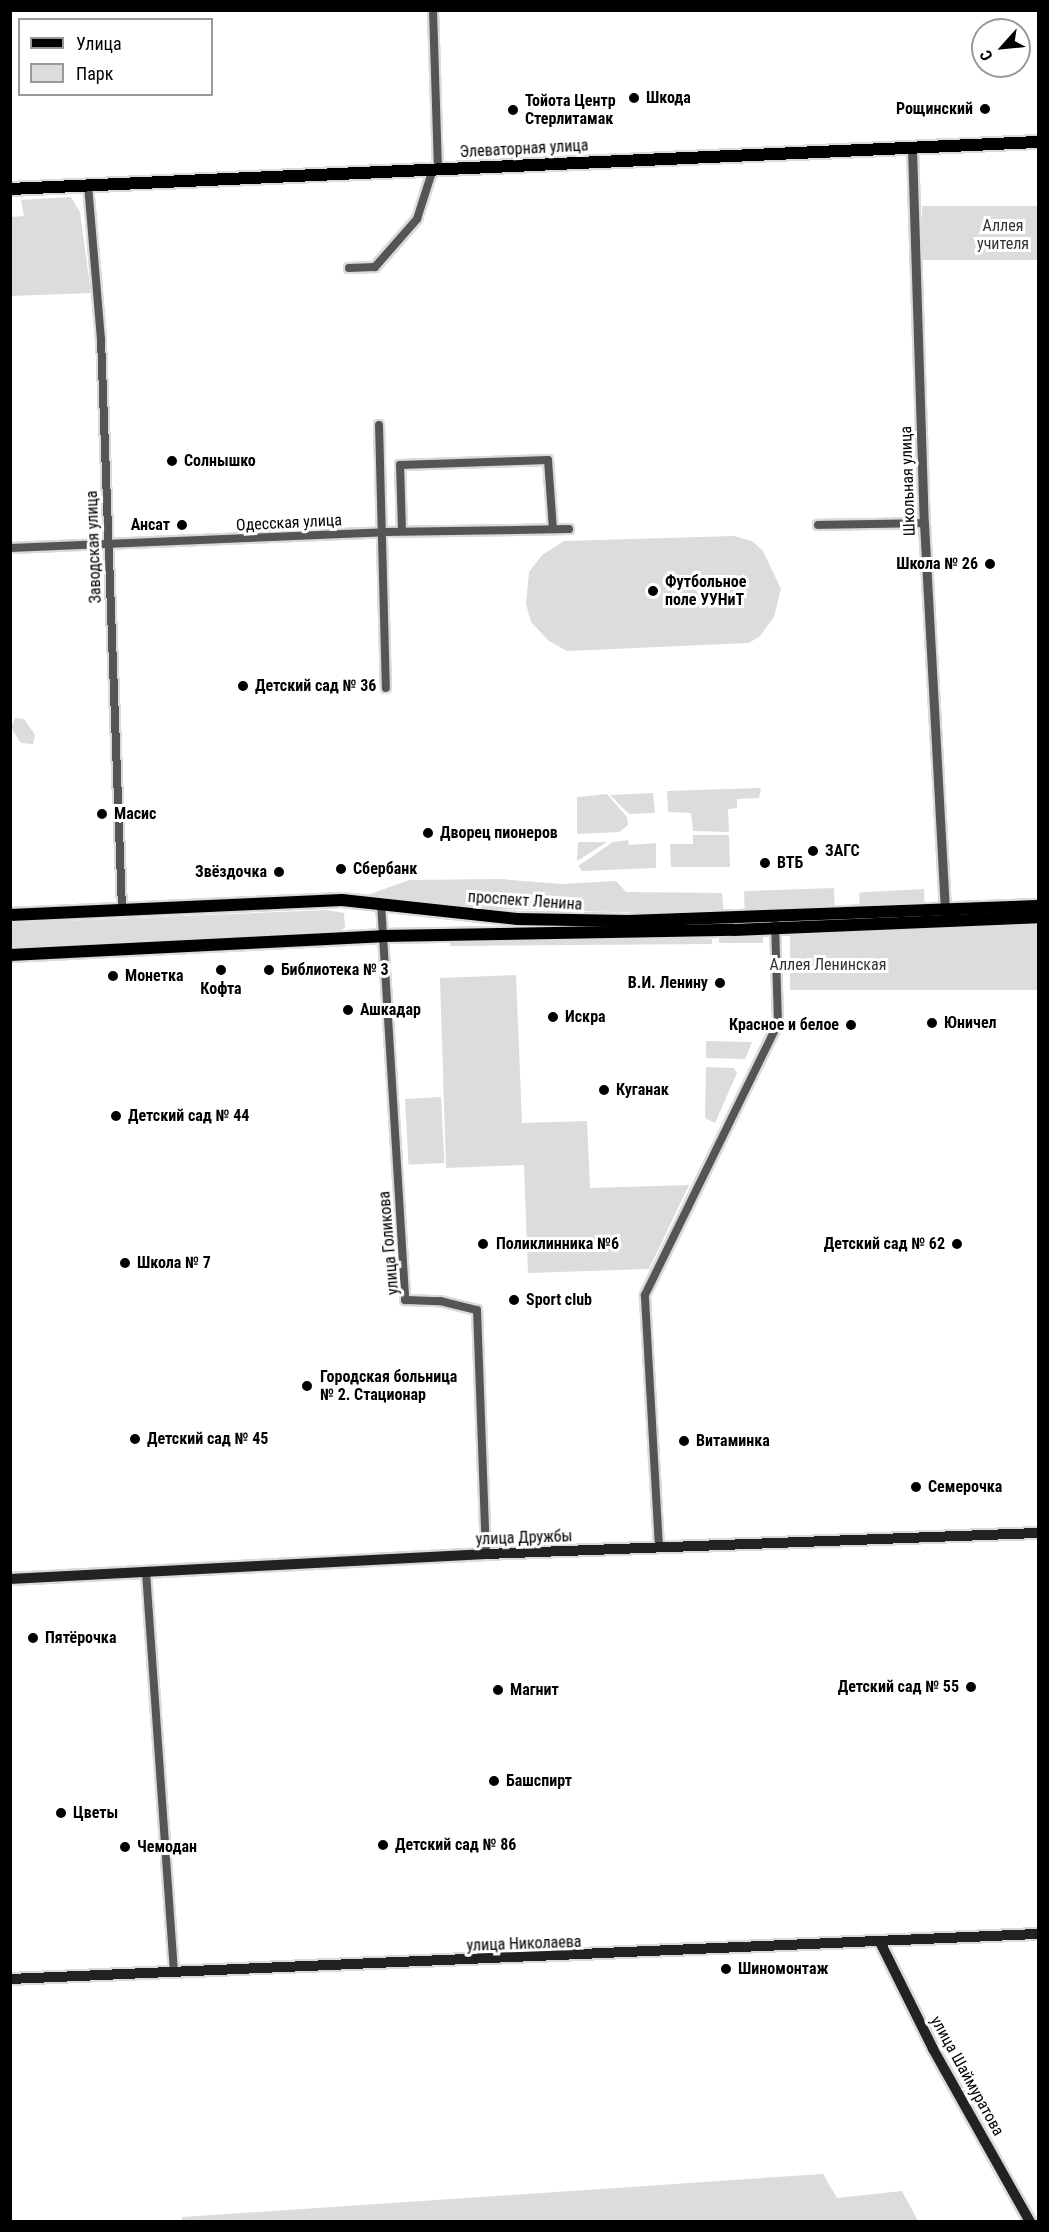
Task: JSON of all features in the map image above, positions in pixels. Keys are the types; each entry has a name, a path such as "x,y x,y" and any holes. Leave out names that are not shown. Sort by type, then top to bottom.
{"main road":[{"name":"Элеваторная улица","path":"10,189 1038,142"},
{"name":"проспект Ленина","path":"10,915 325,900 381,903 550,922 775,922"},
{"name":"проспект Ленина","path":"10,955 382,936 945,915 1038,906"},
{"name":"проспект Ленина","path":"945,915 1038,917"},
{"name":"улица Дружбы","path":"10,1578 486,1554 1038,1533"},
{"name":"улица Николаева","path":"10,1979 1038,1934"},
{"name":"улица Шаймуратова","path":"880,1942 933,2049 1030,2222"}],"street":[{"path":"349,268 375,267 417,219 436,169 433,10"},
{"name":"Школьная улица","path":"912,148 924,523 945,915"},
{"name":"Заводская улица","path":"88,185 102,350 106,542 122,909"},
{"path":"379,425 385,531 386,688"},
{"path":"402,531 400,465 548,460 554,529"},
{"path":"818,525 924,523"},
{"name":"Одесская улица","path":"10,548 385,531 569,529"},
{"name":"улица Голикова","path":"381,903 405,1300 440,1301 477,1310 486,1554"},
{"path":"659,1548 645,1294 778,1023 775,922"},
{"path":"146,1572 174,1973"}],"green space":[{"path":"71,197 80,212 91,293 11,296 11,217 24,216 21,200"},
{"name":"Аллея учителя","path":"922,206 1038,206 1038,260 922,260"},
{"name":"Футбольное поле УУНиТ","path":"734,536 752,541 763,551 781,589 774,617 760,636 749,643 567,651 549,641 531,622 526,604 529,572 542,555 564,541"},
{"path":"15,718 24,719 35,735 33,744 21,743 11,728"},
{"path":"761,788 759,798 737,799 737,808 728,809 729,832 693,831 691,813 668,812 667,791"},
{"path":"653,793 655,813 629,814 610,795"},
{"path":"607,794 627,817 628,825 619,832 577,834 577,797"},
{"path":"693,835 729,835 730,867 671,867 670,844 693,844"},
{"path":"628,840 629,845 656,843 656,868 582,871 578,866 613,842"},
{"path":"578,842 607,842 577,861"},
{"path":"500,879 561,884 616,881 626,892 722,893 724,915 459,908 362,897 409,880"},
{"path":"834,888 835,911 745,914 744,891"},
{"path":"924,889 925,908 860,911 859,892"},
{"path":"327,910 344,913 345,928 332,935 11,950 10,923"},
{"name":"Аллея Ленинская","path":"790,921 1038,921 1038,990 790,990"},
{"path":"719,937 763,937 763,943 719,943"},
{"path":"712,939 712,944 450,946 450,940"},
{"path":"516,975 522,1123 587,1121 590,1188 689,1185 649,1269 528,1273 524,1165 446,1168 440,978"},
{"path":"706,1041 752,1042 745,1059 706,1058"},
{"path":"706,1067 734,1068 737,1073 715,1123 705,1118"},
{"path":"441,1097 444,1163 409,1165 405,1099"},
{"path":"823,2174 837,2198 902,2191 918,2221 182,2221 182,2217"}],"place":[{"name":"Шкода","path":"634,98"},
{"name":"Рощинский","path":"985,109"},
{"name":"Тойота Центр Стерлитамак","path":"513,110"},
{"name":"Солнышко","path":"172,461"},
{"name":"Ансат","path":"182,525"},
{"name":"Школа № 26","path":"990,564"},
{"name":"Футбольное поле УУНиТ","path":"653,591"},
{"name":"Детский сад № 36","path":"243,686"},
{"name":"Масис","path":"102,814"},
{"name":"Дворец пионеров","path":"428,833"},
{"name":"ЗАГС","path":"813,851"},
{"name":"ВТБ","path":"765,863"},
{"name":"Сбербанк","path":"341,869"},
{"name":"Звёздочка","path":"279,872"},
{"name":"Кофта","path":"221,970"},
{"name":"Библиотека № 3","path":"269,970"},
{"name":"Монетка","path":"113,976"},
{"name":"В.И. Ленину","path":"720,983"},
{"name":"Ашкадар","path":"348,1010"},
{"name":"Искра","path":"553,1017"},
{"name":"Юничел","path":"932,1023"},
{"name":"Красное и белое","path":"851,1025"},
{"name":"Куганак","path":"604,1090"},
{"name":"Детский сад № 44","path":"116,1116"},
{"name":"Поликлинника №6","path":"483,1244"},
{"name":"Детский сад № 62","path":"957,1244"},
{"name":"Школа № 7","path":"125,1263"},
{"name":"Sport club","path":"514,1300"},
{"name":"Городская больница № 2. Стационар","path":"307,1386"},
{"name":"Детский сад № 45","path":"135,1439"},
{"name":"Витаминка","path":"684,1441"},
{"name":"Семерочка","path":"916,1487"},
{"name":"Пятёрочка","path":"33,1638"},
{"name":"Детский сад № 55","path":"971,1687"},
{"name":"Магнит","path":"498,1690"},
{"name":"Башспирт","path":"494,1781"},
{"name":"Цветы","path":"61,1813"},
{"name":"Детский сад № 86","path":"383,1845"},
{"name":"Чемодан","path":"125,1847"},
{"name":"Шиномонтаж","path":"726,1969"}]}
